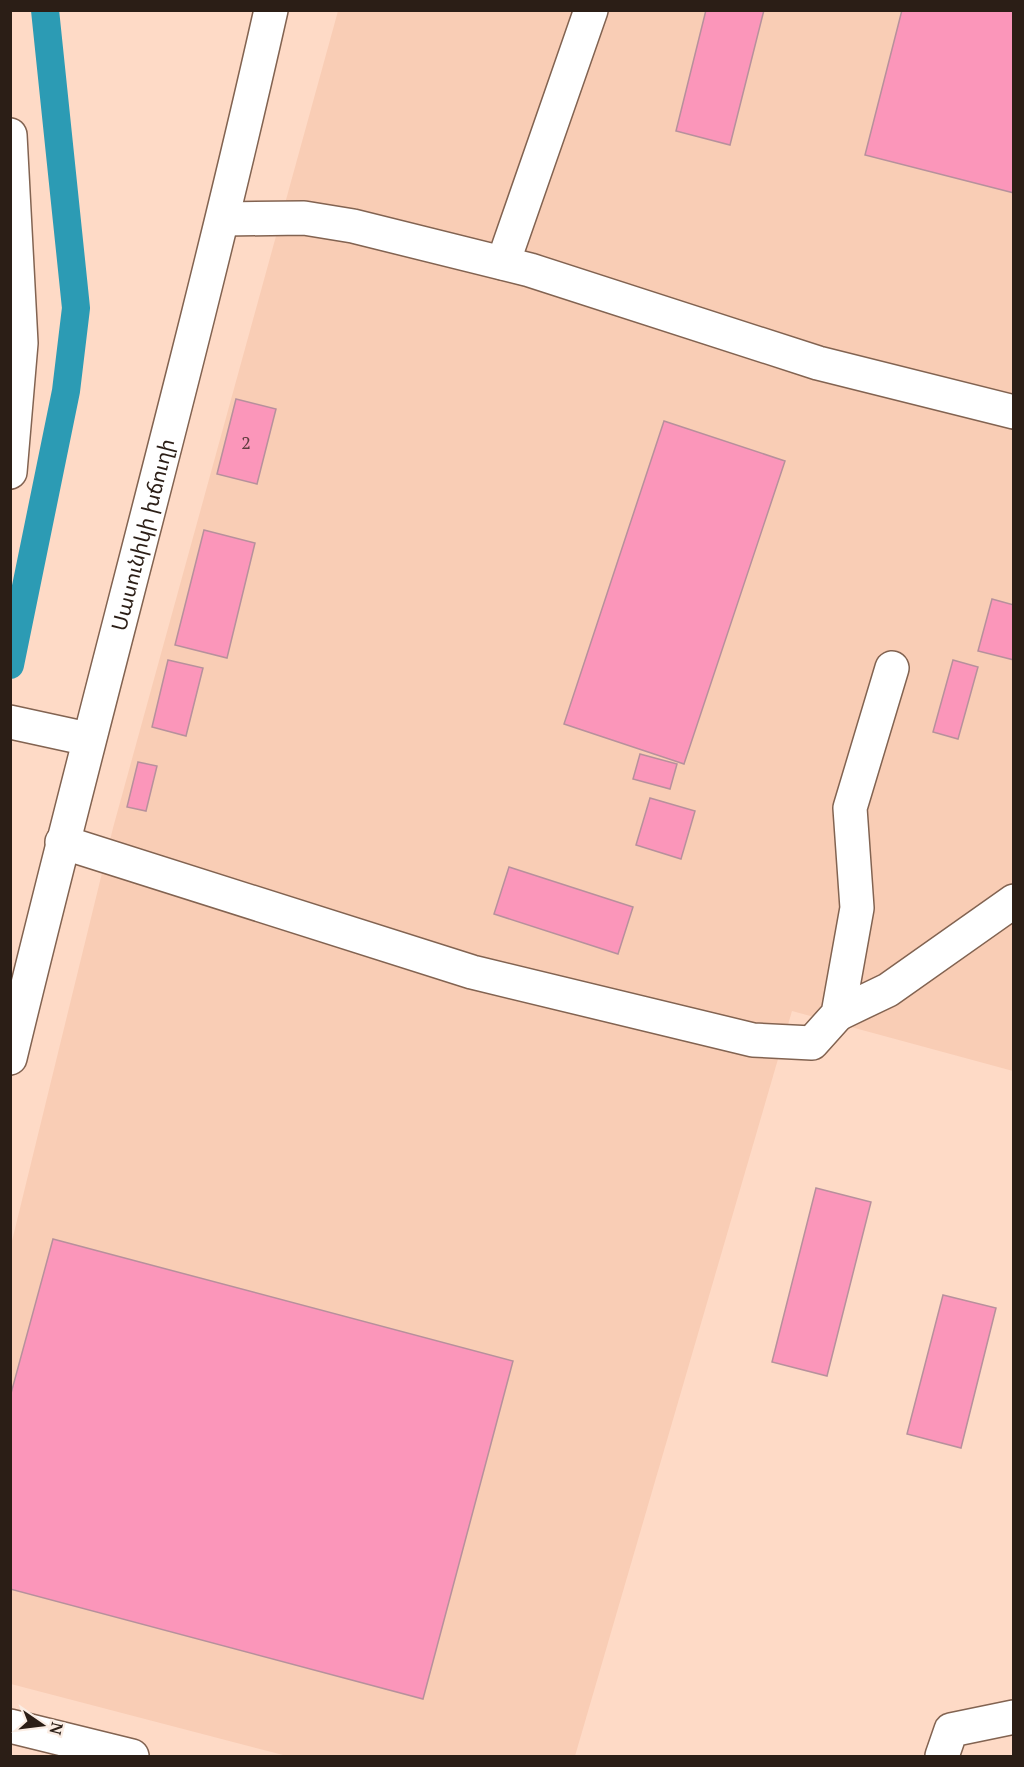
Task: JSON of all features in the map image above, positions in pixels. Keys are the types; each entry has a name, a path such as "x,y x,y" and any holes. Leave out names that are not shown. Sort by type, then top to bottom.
{"street":[{"name":"Սասունիկի խճուղի","path":"10,1058 88,739 224,219 271,10"},
{"path":"503,263 591,10"},
{"path":"10,135 21,343 10,472"},
{"path":"224,219 314,220 353,226 503,263 818,363 1014,412"},
{"path":"838,1014 857,908 850,808 892,668"},
{"path":"12,722 88,739"},
{"path":"62,843 472,972 753,1040 812,1043 838,1014 888,990 1014,901"},
{"path":"942,1756 951,1730 1014,1717"},
{"path":"10,1726 132,1756"}],"shaded area":[{"path":"338,11 1013,11 1013,1071 792,1011 575,1756 287,1756 11,1684 11,1245 113,828"}],"building":[{"path":"706,10 764,10 730,145 676,131"},
{"path":"902,10 1014,10 1014,193 865,155"},
{"path":"236,399 276,409 257,484 217,474"},
{"path":"664,421 785,461 684,764 564,724"},
{"path":"204,530 255,543 227,658 175,645"},
{"path":"992,599 1014,605 1014,660 978,651"},
{"path":"168,660 203,668 186,736 152,727"},
{"path":"953,660 978,667 958,739 933,732"},
{"path":"640,754 677,764 670,789 633,779"},
{"path":"138,762 157,766 146,811 127,807"},
{"path":"650,798 695,811 681,859 636,845"},
{"path":"509,867 633,907 618,954 494,914"},
{"path":"816,1188 871,1202 827,1376 772,1362"},
{"path":"53,1239 513,1361 423,1699 10,1589 10,1397"},
{"path":"943,1295 996,1308 961,1448 907,1434"}],"waterway":[{"path":"10,665 66,391 76,308 45,10"}]}
